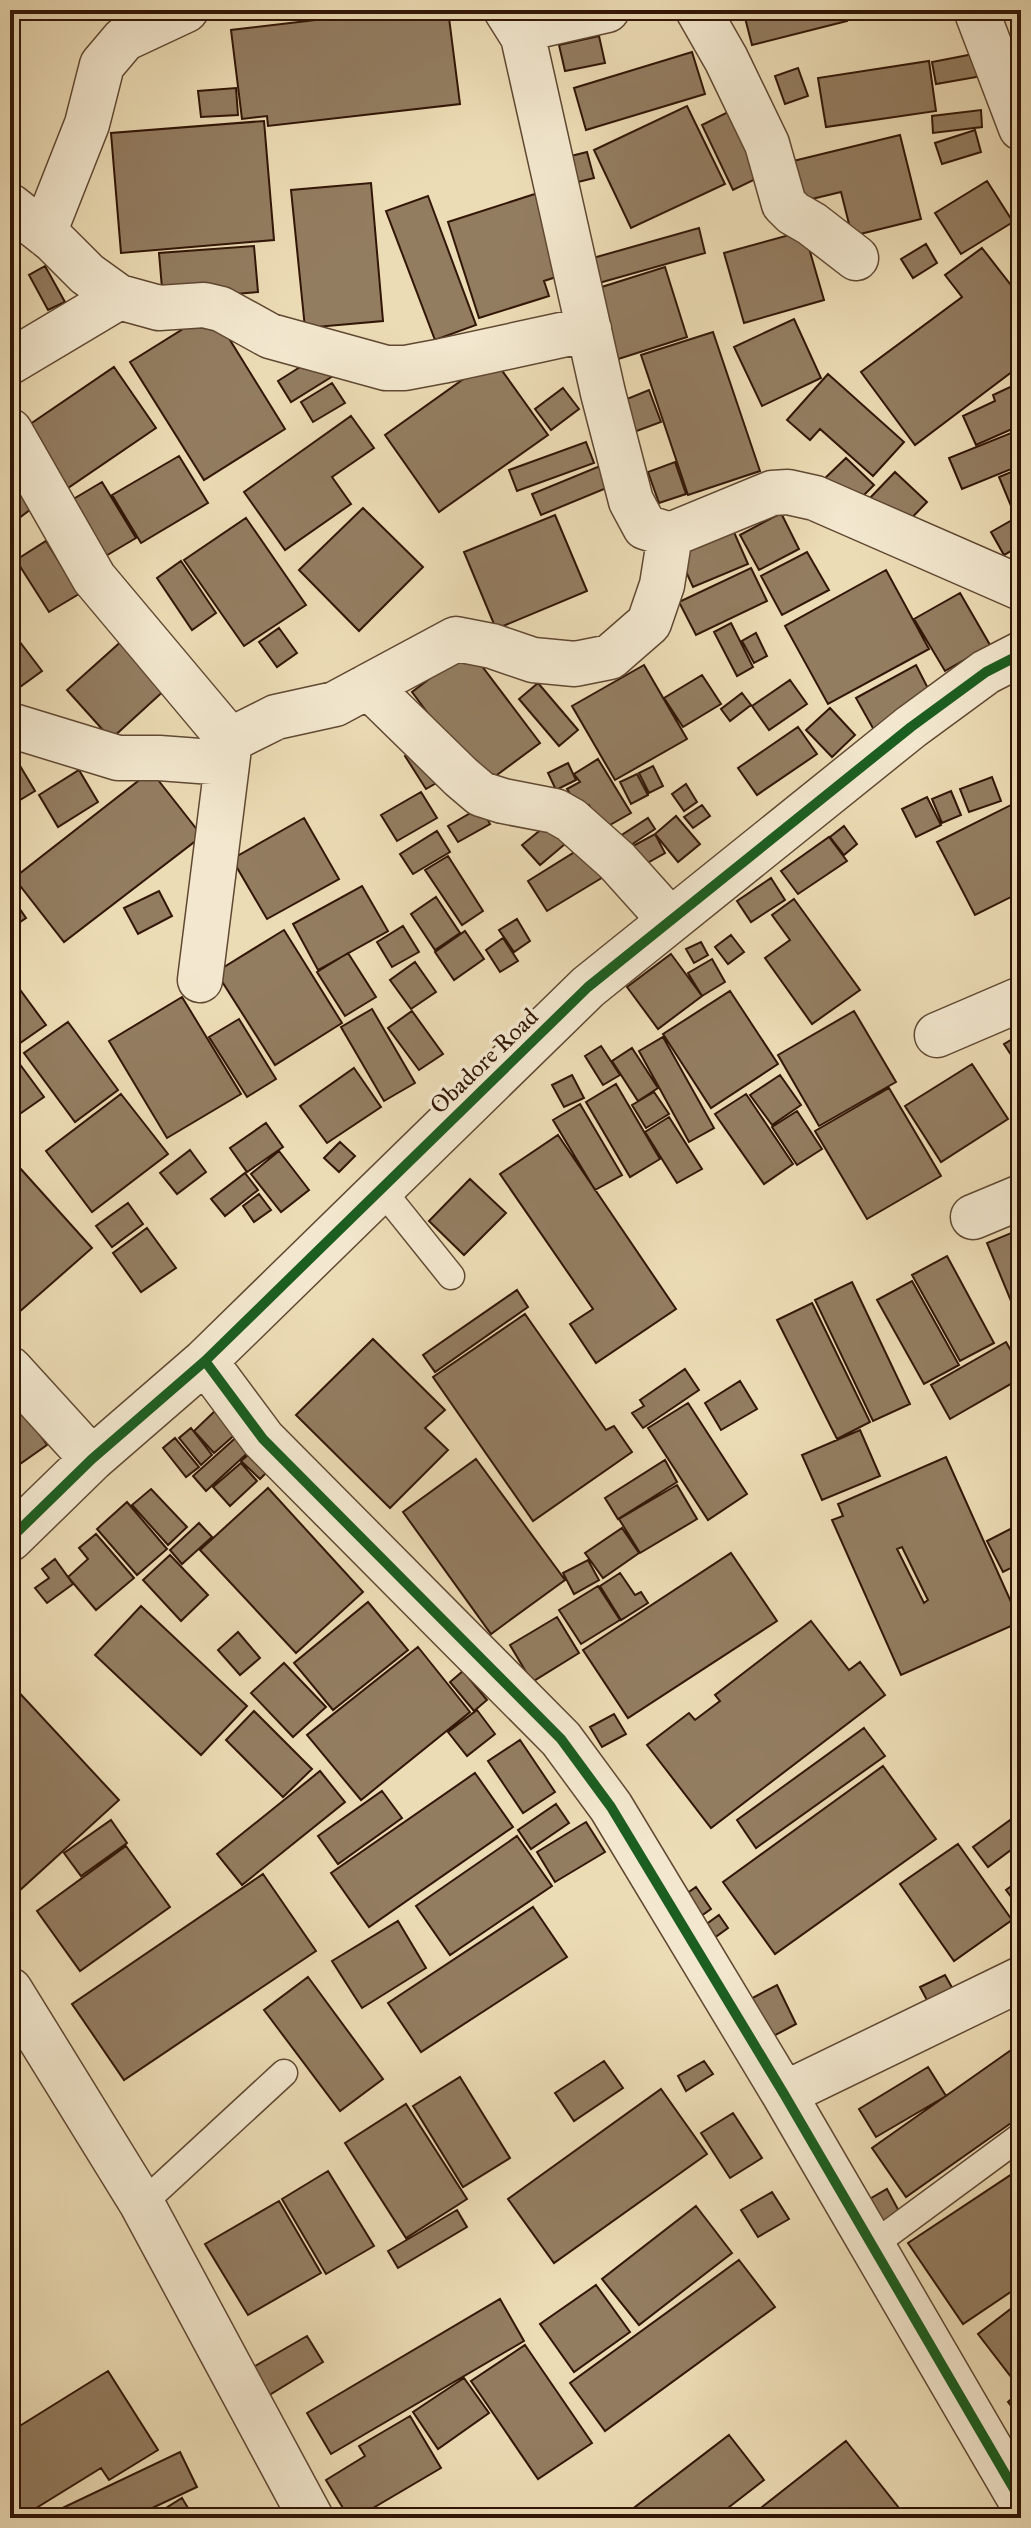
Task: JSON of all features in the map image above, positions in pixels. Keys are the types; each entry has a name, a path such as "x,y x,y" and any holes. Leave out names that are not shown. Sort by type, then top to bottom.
{"street":[{"path":"44,233 87,124 102,65 124,39 186,10"},
{"path":"607,10 512,20 523,37 603,393 631,501 645,527 670,535 772,493 788,492 815,498 1021,588"},
{"path":"698,10 726,59 767,144 784,204 856,258"},
{"path":"976,10 1021,128"},
{"path":"10,206 87,274 119,297 159,308 204,305 221,309 270,336 386,368 442,361 589,329"},
{"path":"10,362 119,297"},
{"path":"10,431 94,578 228,751 200,980"},
{"path":"10,725 118,758 159,758 228,751 276,717 335,704 456,639 492,646 533,660 575,664 610,657 649,623 662,585 670,535"},
{"name":"Obadore Road","path":"10,1539 92,1459 205,1361 588,987 911,727 986,672 1021,654"},
{"path":"368,686 481,794 555,811 571,820 617,861 670,920"},
{"path":"937,1035 1021,999"},
{"path":"973,1217 1021,1197"},
{"path":"205,1361 263,1439 561,1739 611,1807 784,2094 1021,2501"},
{"path":"10,1369 92,1459"},
{"path":"784,2094 1021,1979"},
{"path":"10,1990 142,2204 311,2518"}],"lane":[{"path":"382,1190 451,1276"},
{"path":"142,2204 284,2073"},
{"path":"873,2245 1021,2136"}],"building":[{"path":"401,10 448,10 460,104 268,126 267,116 242,119 231,30"},
{"path":"743,10 844,10 847,21 752,45"},
{"path":"599,36 605,63 565,71 559,45"},
{"path":"692,52 705,94 586,130 574,88"},
{"path":"984,52 988,75 936,84 932,62"},
{"path":"929,61 936,111 826,127 818,78"},
{"path":"798,68 808,96 785,104 775,76"},
{"path":"236,88 238,115 201,117 198,91"},
{"path":"687,106 725,184 631,228 594,150"},
{"path":"732,110 764,175 733,190 702,125"},
{"path":"981,110 982,127 933,133 932,116"},
{"path":"264,121 274,240 121,253 111,133"},
{"path":"975,130 981,152 942,164 935,143"},
{"path":"900,135 921,219 852,236 841,192 795,203 785,163"},
{"path":"587,152 594,178 574,183 567,157"},
{"path":"987,181 1013,222 961,254 935,213"},
{"path":"371,183 383,321 305,328 291,190"},
{"path":"544,191 571,272 544,281 549,296 479,318 448,222"},
{"path":"428,196 476,325 435,340 386,211"},
{"path":"699,228 705,253 599,283 593,258"},
{"path":"804,231 824,300 744,323 724,253"},
{"path":"926,244 937,263 913,278 901,259"},
{"path":"254,246 258,292 163,300 159,253"},
{"path":"982,248 1021,298 1021,365 915,445 861,372 962,297 945,275"},
{"path":"45,266 65,302 48,310 29,275"},
{"path":"665,267 687,337 612,361 589,291"},
{"path":"212,311 285,429 204,480 130,362"},
{"path":"794,319 821,378 762,406 734,347"},
{"path":"713,332 760,471 688,495 641,355"},
{"path":"319,355 333,376 291,402 278,381"},
{"path":"493,358 548,435 439,512 385,435"},
{"path":"114,367 156,428 65,490 23,429"},
{"path":"828,374 904,442 873,476 820,429 810,440 787,420"},
{"path":"1021,382 1021,425 976,445 963,416 995,401 993,395"},
{"path":"332,383 345,403 313,422 301,402"},
{"path":"563,388 579,409 551,430 535,409"},
{"path":"649,390 661,422 634,432 622,401"},
{"path":"351,416 374,448 332,477 351,504 285,550 244,492"},
{"path":"1021,429 1021,465 962,489 949,458"},
{"path":"586,442 594,463 517,491 509,470"},
{"path":"179,456 208,503 141,543 112,495"},
{"path":"846,458 874,485 849,510 821,482"},
{"path":"675,462 686,494 659,503 648,472"},
{"path":"600,466 609,487 541,515 532,494"},
{"path":"1021,468 1021,530 999,477"},
{"path":"895,472 927,502 900,530 868,500"},
{"path":"10,473 35,506 10,525"},
{"path":"102,482 136,538 104,557 70,501"},
{"path":"363,508 423,567 359,631 299,570"},
{"path":"781,513 799,549 759,570 740,535"},
{"path":"555,515 587,591 496,629 464,552"},
{"path":"246,518 306,605 244,646 184,560"},
{"path":"1012,520 1021,536 1021,545 1004,555 991,532"},
{"path":"733,530 748,564 693,587 678,554"},
{"path":"46,541 79,594 49,612 16,560"},
{"path":"807,552 829,590 782,615 761,576"},
{"path":"181,561 216,613 192,630 157,578"},
{"path":"751,568 767,601 696,635 679,602"},
{"path":"886,570 929,649 828,704 785,626"},
{"path":"960,593 990,645 945,671 914,619"},
{"path":"731,623 753,667 737,676 714,632"},
{"path":"279,628 297,653 277,667 259,642"},
{"path":"10,629 42,671 13,692 10,687"},
{"path":"756,633 767,656 754,663 742,641"},
{"path":"124,639 168,687 111,739 67,690"},
{"path":"469,649 540,743 482,786 412,692"},
{"path":"644,665 687,739 615,780 572,706"},
{"path":"916,665 933,698 874,730 856,698"},
{"path":"702,675 721,704 683,727 664,698"},
{"path":"790,680 807,704 769,730 752,706"},
{"path":"538,683 578,730 559,746 519,699"},
{"path":"742,693 751,705 730,721 721,709"},
{"path":"830,708 855,735 832,757 806,730"},
{"path":"798,727 817,754 757,795 738,768"},
{"path":"424,745 445,778 426,789 405,756"},
{"path":"10,749 35,791 10,806"},
{"path":"598,759 631,813 603,829 589,805 580,810 567,789 580,782 574,774"},
{"path":"568,763 576,780 556,790 548,773"},
{"path":"653,766 663,786 649,793 639,773"},
{"path":"79,770 98,802 58,827 39,795"},
{"path":"151,771 202,836 64,942 14,878"},
{"path":"637,774 648,795 631,804 620,782"},
{"path":"992,777 1001,801 969,812 960,789"},
{"path":"686,784 697,802 684,811 672,794"},
{"path":"951,791 961,815 942,823 932,799"},
{"path":"421,792 437,818 397,841 381,815"},
{"path":"927,797 941,825 916,837 902,809"},
{"path":"1021,800 1021,892 975,915 937,842"},
{"path":"702,805 710,816 693,828 684,817"},
{"path":"481,807 490,824 458,842 448,826"},
{"path":"676,816 700,844 678,862 655,834"},
{"path":"304,818 339,879 267,919 232,859"},
{"path":"648,818 655,829 625,849 617,838"},
{"path":"554,819 571,839 540,865 522,845"},
{"path":"844,826 857,844 844,855 830,837"},
{"path":"437,831 450,852 413,874 400,854"},
{"path":"655,834 665,853 635,870 624,851"},
{"path":"829,837 847,861 798,894 781,871"},
{"path":"586,845 605,876 547,911 528,881"},
{"path":"448,856 483,911 462,925 425,870"},
{"path":"771,878 785,900 751,922 737,901"},
{"path":"362,886 388,931 318,970 293,924"},
{"path":"159,891 172,916 138,934 124,908"},
{"path":"436,897 460,933 435,950 411,914"},
{"path":"13,899 26,918 10,929 10,901"},
{"path":"794,899 860,990 812,1024 765,958 790,940 772,915"},
{"path":"517,919 530,941 514,952 499,930"},
{"path":"403,926 419,952 392,967 377,942"},
{"path":"284,930 342,1023 275,1065 216,972"},
{"path":"465,931 484,959 454,980 435,952"},
{"path":"731,935 744,952 728,964 715,947"},
{"path":"503,938 518,961 500,972 486,950"},
{"path":"701,942 708,955 694,963 686,949"},
{"path":"348,953 376,997 345,1016 317,972"},
{"path":"671,954 702,996 658,1029 627,987"},
{"path":"712,959 725,982 702,996 688,973"},
{"path":"415,962 436,992 411,1009 390,980"},
{"path":"10,976 46,1025 10,1050"},
{"path":"730,991 778,1064 711,1108 663,1034"},
{"path":"182,997 241,1094 167,1138 109,1041"},
{"path":"372,1009 415,1083 384,1101 341,1027"},
{"path":"412,1011 443,1054 419,1070 388,1028"},
{"path":"854,1011 896,1082 819,1126 778,1055"},
{"path":"239,1019 276,1079 247,1097 209,1037"},
{"path":"68,1022 118,1090 75,1122 24,1053"},
{"path":"1021,1034 1021,1070 1004,1044"},
{"path":"663,1037 714,1128 689,1142 639,1051"},
{"path":"601,1046 620,1075 603,1085 585,1056"},
{"path":"632,1048 658,1088 638,1101 612,1061"},
{"path":"13,1055 44,1097 14,1118 10,1113 10,1057"},
{"path":"972,1064 1008,1119 941,1162 905,1106"},
{"path":"354,1068 381,1107 327,1143 300,1106"},
{"path":"572,1075 584,1098 564,1107 552,1085"},
{"path":"780,1075 801,1105 772,1125 750,1095"},
{"path":"616,1084 660,1159 630,1177 586,1102"},
{"path":"889,1088 941,1176 867,1219 815,1131"},
{"path":"654,1092 669,1114 646,1128 632,1105"},
{"path":"121,1094 168,1154 92,1212 46,1151"},
{"path":"746,1094 793,1164 764,1184 715,1114"},
{"path":"580,1104 622,1175 595,1190 553,1120"},
{"path":"797,1111 822,1149 797,1165 772,1127"},
{"path":"669,1117 702,1169 677,1183 645,1132"},
{"path":"266,1123 283,1147 247,1172 230,1148"},
{"path":"558,1135 676,1309 596,1363 570,1324 593,1309 500,1174"},
{"path":"340,1142 355,1156 339,1172 324,1158"},
{"path":"190,1150 206,1172 177,1194 160,1173"},
{"path":"279,1151 309,1190 281,1212 251,1174"},
{"path":"10,1157 92,1248 10,1320"},
{"path":"245,1173 258,1190 225,1216 211,1199"},
{"path":"470,1179 506,1213 464,1255 429,1221"},
{"path":"259,1194 271,1210 254,1222 243,1206"},
{"path":"128,1203 143,1224 112,1247 96,1226"},
{"path":"147,1228 176,1268 141,1292 113,1253"},
{"path":"1021,1229 1021,1325 987,1243"},
{"path":"947,1256 994,1343 960,1361 912,1275"},
{"path":"912,1281 959,1365 924,1384 877,1300"},
{"path":"852,1282 910,1404 873,1421 815,1300"},
{"path":"517,1290 528,1307 435,1372 423,1355"},
{"path":"812,1303 870,1422 837,1439 777,1320"},
{"path":"525,1314 606,1430 614,1426 632,1452 533,1521 433,1377"},
{"path":"373,1339 445,1410 425,1428 448,1450 390,1508 296,1415"},
{"path":"1006,1342 1021,1368 1021,1378 950,1419 931,1385"},
{"path":"685,1369 699,1390 643,1428 632,1413 644,1406 640,1400"},
{"path":"740,1381 757,1409 721,1430 705,1403"},
{"path":"10,1391 47,1445 10,1471"},
{"path":"688,1403 747,1494 708,1520 648,1428"},
{"path":"217,1409 238,1432 214,1453 194,1431"},
{"path":"191,1428 212,1455 201,1465 179,1438"},
{"path":"860,1430 880,1476 822,1500 802,1455"},
{"path":"240,1434 253,1448 206,1491 193,1476"},
{"path":"175,1438 199,1467 186,1477 163,1448"},
{"path":"248,1455 266,1473 260,1479 241,1461"},
{"path":"946,1457 1020,1622 901,1675 832,1520 843,1516 838,1504","holes":["902,1547 928,1600 924,1603 897,1549"]},
{"path":"476,1459 565,1580 491,1634 403,1512"},
{"path":"665,1460 677,1482 618,1519 605,1498"},
{"path":"241,1463 257,1481 230,1506 213,1487"},
{"path":"677,1485 697,1519 640,1553 619,1519"},
{"path":"268,1488 363,1592 296,1653 200,1550"},
{"path":"151,1489 187,1527 168,1545 132,1505"},
{"path":"127,1502 167,1549 137,1575 97,1529"},
{"path":"199,1523 212,1537 182,1564 170,1550"},
{"path":"1014,1527 1021,1542 1021,1563 1003,1572 987,1541"},
{"path":"622,1528 639,1553 603,1578 585,1553"},
{"path":"96,1534 134,1578 96,1610 68,1577 88,1559 79,1548"},
{"path":"731,1553 777,1621 628,1718 583,1650"},
{"path":"170,1555 208,1595 181,1621 143,1580"},
{"path":"55,1559 73,1584 47,1603 35,1588 49,1578 42,1569"},
{"path":"588,1560 599,1580 574,1594 563,1573"},
{"path":"620,1573 635,1595 641,1592 648,1603 621,1620 600,1586"},
{"path":"598,1586 620,1620 581,1644 559,1610"},
{"path":"368,1602 408,1650 333,1710 294,1663"},
{"path":"141,1606 247,1706 201,1755 95,1655"},
{"path":"557,1617 579,1653 532,1682 510,1645"},
{"path":"811,1621 849,1670 860,1662 885,1695 711,1828 647,1745 689,1713 695,1720 720,1701 715,1695"},
{"path":"238,1632 260,1658 240,1675 218,1650"},
{"path":"418,1647 470,1712 361,1800 307,1735"},
{"path":"284,1663 326,1707 293,1737 251,1693"},
{"path":"463,1671 487,1700 474,1711 450,1682"},
{"path":"13,1686 119,1800 19,1891 10,1881 10,1689"},
{"path":"477,1710 495,1734 467,1756 448,1732"},
{"path":"254,1711 312,1769 283,1797 226,1740"},
{"path":"614,1714 626,1734 602,1747 590,1727"},
{"path":"864,1728 885,1756 756,1848 737,1820"},
{"path":"520,1740 555,1792 523,1813 488,1761"},
{"path":"883,1766 936,1839 775,1954 723,1882"},
{"path":"320,1771 345,1802 242,1885 217,1854"},
{"path":"475,1773 513,1827 369,1927 331,1873"},
{"path":"382,1791 402,1818 338,1864 318,1836"},
{"path":"556,1804 569,1823 531,1849 518,1830"},
{"path":"1021,1812 1021,1863 1011,1850 988,1867 973,1847"},
{"path":"111,1820 127,1843 81,1876 64,1853"},
{"path":"586,1822 605,1852 555,1882 537,1852"},
{"path":"517,1836 552,1886 450,1955 416,1906"},
{"path":"958,1844 1012,1920 954,1961 900,1884"},
{"path":"126,1846 170,1907 80,1971 37,1911"},
{"path":"263,1874 316,1951 124,2080 72,2004"},
{"path":"1021,1879 1021,1910 1006,1890"},
{"path":"696,1887 711,1909 694,1921 679,1899"},
{"path":"533,1907 567,1957 421,2052 388,2003"},
{"path":"719,1915 728,1928 710,1941 701,1928"},
{"path":"398,1921 426,1968 362,2008 332,1961"},
{"path":"945,1975 954,1991 929,2004 920,1987"},
{"path":"308,1977 383,2079 340,2111 264,2010"},
{"path":"777,1985 796,2024 766,2040 745,2002"},
{"path":"1021,2043 1021,2116 906,2197 872,2148"},
{"path":"604,2061 623,2088 574,2121 555,2093"},
{"path":"704,2061 713,2074 686,2091 678,2076"},
{"path":"928,2067 946,2096 876,2137 859,2109"},
{"path":"460,2077 510,2158 463,2187 413,2106"},
{"path":"661,2089 707,2154 554,2263 508,2199"},
{"path":"406,2104 467,2199 406,2238 345,2143"},
{"path":"733,2113 762,2158 730,2178 701,2133"},
{"path":"1021,2168 1021,2285 963,2324 908,2243"},
{"path":"328,2171 374,2246 326,2274 282,2199"},
{"path":"887,2189 900,2213 873,2228 859,2205"},
{"path":"772,2192 789,2219 758,2237 741,2210"},
{"path":"279,2201 321,2273 248,2315 205,2244"},
{"path":"696,2206 732,2253 639,2325 602,2279"},
{"path":"457,2210 467,2227 398,2268 388,2251"},
{"path":"739,2260 775,2307 605,2431 570,2383"},
{"path":"596,2285 630,2332 574,2372 540,2324"},
{"path":"500,2299 524,2341 331,2454 307,2413"},
{"path":"1021,2301 1021,2377 1015,2382 978,2334"},
{"path":"307,2336 323,2362 266,2397 250,2369"},
{"path":"525,2345 592,2443 538,2479 471,2381"},
{"path":"108,2371 158,2450 109,2480 101,2468 20,2518 10,2518 10,2432"},
{"path":"464,2378 489,2413 438,2449 413,2412"},
{"path":"1021,2391 1021,2419 1008,2402"},
{"path":"410,2416 441,2468 356,2518 349,2518 326,2480 365,2456 359,2446"},
{"path":"729,2435 764,2480 715,2518 644,2518 635,2507"},
{"path":"846,2441 899,2508 886,2518 748,2518"},
{"path":"180,2452 197,2487 131,2518 59,2518 56,2511"},
{"path":"182,2498 194,2518 150,2518"}],"cycle path":[{"path":"10,1539 92,1459 205,1361 588,987 911,727 986,672 1021,654"},
{"path":"205,1361 263,1439 561,1739 611,1807 784,2094 1021,2501"}]}
